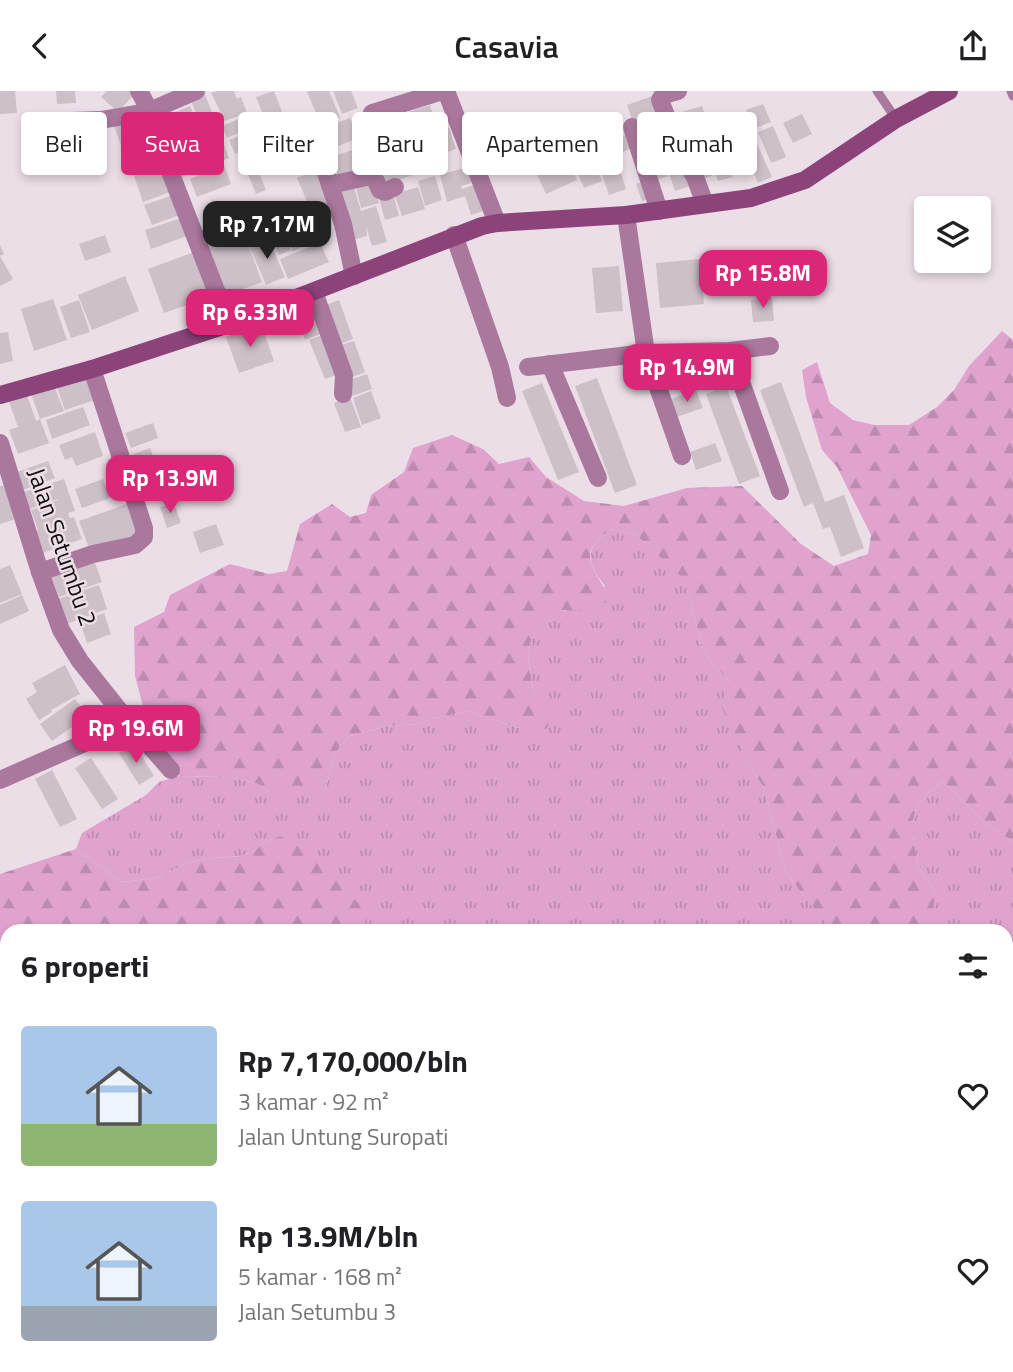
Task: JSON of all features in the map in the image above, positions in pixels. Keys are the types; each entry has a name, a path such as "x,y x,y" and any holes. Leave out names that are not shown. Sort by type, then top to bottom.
{"main road":[{"path":"0,395 92,369 229,324 482,226 626,215 751,198 805,180 897,118 946,92"}],"street":[{"path":"139,91 147,112 196,91"},
{"path":"375,112 445,91 497,223"},
{"path":"678,91 663,95 660,100 705,204"},
{"path":"632,127 659,211"},
{"path":"171,175 229,324"},
{"path":"327,175 342,224 354,277"},
{"path":"330,185 371,176 384,192 395,187"},
{"path":"626,215 646,353 682,456"},
{"path":"454,235 500,367 508,398"},
{"path":"314,292 344,375 343,394"},
{"path":"528,367 646,353 730,351 770,346"},
{"path":"730,351 780,491"},
{"path":"550,364 598,478"},
{"path":"40,572 93,554 135,544 144,537 144,528 92,369"},
{"name":"Jalan Setumbu 2","path":"0,443 61,630 80,661 171,771"},
{"path":"0,780 105,734 127,720"}],"lane":[{"path":"877,91 897,118"},
{"path":"1011,91 1013,96"}],"green space":[{"path":"1002,331 1013,340 1013,842 983,821 943,781 925,796 916,808 913,836 918,866 936,893 928,916 920,924 828,924 802,894 785,870 764,788 748,764 722,708 730,682 710,661 703,649 684,579 635,534 611,529 592,547 591,563 610,601 575,611 551,608 530,643 528,659 533,689 551,715 547,729 522,729 467,711 418,724 387,726 350,736 340,746 334,758 326,787 298,796 270,792 258,784 231,777 179,776 149,729 135,676 134,627 164,612 170,595 230,564 269,574 287,571 300,524 332,504 350,517 366,513 371,495 404,472 413,448 452,435 483,449 499,464 529,457 546,477 584,501 624,506 687,488 742,486 801,544 834,566 868,554 871,535 837,467 822,450 806,397 802,370 817,362 830,403 853,420 874,425 909,425 937,407 954,390 969,366"},
{"path":"611,529 635,534 684,578 703,649 710,661 730,682 748,764 764,788 785,870 828,924 362,924 348,891 292,840 279,836 242,856 190,862 156,878 122,882 76,849 82,833 146,795 159,782 179,776 231,777 258,784 270,792 326,787 334,758 340,746 350,736 387,726 418,724 467,711 522,729 550,715 533,689 528,659 530,643 551,607 565,611 605,586 594,569 590,555 602,536"},
{"path":"943,781 983,821 1013,842 1013,924 917,924 936,893 918,866 913,836 916,808 925,796"},
{"path":"279,836 293,840 304,849 348,891 367,914 365,924 0,924 0,874 76,849 122,882 156,878 190,862 242,856"}],"building":[{"path":"0,91 15,91 17,113 0,114"},
{"path":"56,91 75,91 76,103 57,104"},
{"path":"107,91 137,91 118,112 101,97"},
{"path":"234,91 237,99 241,97 247,112 238,112 238,116 225,121 224,112 220,112 211,93"},
{"path":"274,91 282,112 262,112 256,97"},
{"path":"329,91 338,112 315,112 307,92"},
{"path":"333,91 351,91 358,108 342,114"},
{"path":"204,92 212,112 195,112 190,98"},
{"path":"655,95 662,112 637,112 637,134 627,105"},
{"path":"763,104 771,122 757,127 757,112 746,110"},
{"path":"430,105 432,112 408,112"},
{"path":"190,106 192,112 175,112"},
{"path":"702,106 704,112 682,112"},
{"path":"802,114 812,134 793,143 783,123"},
{"path":"350,118 352,140 338,146 338,122"},
{"path":"238,119 238,133 227,138 224,125"},
{"path":"121,124 121,145 114,126"},
{"path":"773,126 786,157 771,163 758,132"},
{"path":"448,128 456,149 448,152"},
{"path":"633,132 637,146 623,152 623,136"},
{"path":"238,136 238,153 235,154 229,140"},
{"path":"757,144 772,177 758,183 755,175 757,175"},
{"path":"224,145 229,158 224,160"},
{"path":"352,150 352,173 338,177 338,155"},
{"path":"224,165 231,184 197,197 190,179 200,175 224,175"},
{"path":"462,168 462,175 470,175 472,183 461,186 462,189 474,185 483,211 471,215 465,196 447,202 440,175 448,175 448,173"},
{"path":"167,175 173,191 143,202 134,176"},
{"path":"248,175 260,175 266,190 256,194"},
{"path":"321,175 337,213 316,222 297,178"},
{"path":"384,175 413,175 387,184"},
{"path":"537,175 575,175 577,180 546,194"},
{"path":"578,175 599,175 602,181 584,188"},
{"path":"602,175 621,175 626,189 609,195"},
{"path":"654,175 668,175 668,176 656,180"},
{"path":"670,175 688,175 691,186 675,191"},
{"path":"716,175 733,177 718,181"},
{"path":"435,176 442,200 425,206 418,181"},
{"path":"646,180 653,198 642,201 636,184"},
{"path":"374,183 379,203 361,208 356,187"},
{"path":"353,184 361,211 376,206 387,242 372,246 366,226 367,236 352,240 337,188"},
{"path":"418,187 425,209 402,216 394,194"},
{"path":"393,194 399,216 385,220 379,198"},
{"path":"173,195 180,215 152,225 144,205"},
{"path":"272,206 291,250 279,255 261,211"},
{"path":"309,211 321,239 306,245 294,217"},
{"path":"289,212 304,246 293,251 279,216"},
{"path":"181,218 187,236 151,249 145,230"},
{"path":"260,219 266,234 249,241 242,226"},
{"path":"243,230 262,282 224,296 205,243"},
{"path":"105,235 111,252 85,261 79,244"},
{"path":"268,237 285,277 266,285 249,245"},
{"path":"320,243 329,262 288,279 280,259"},
{"path":"197,251 213,296 164,313 148,269"},
{"path":"0,256 13,279 0,286"},
{"path":"700,259 704,304 660,308 656,263"},
{"path":"619,266 623,311 596,313 592,268"},
{"path":"125,276 139,311 92,330 78,295"},
{"path":"314,296 327,332 305,340 292,304"},
{"path":"772,298 774,321 753,322 751,300"},
{"path":"53,299 67,340 34,351 21,309"},
{"path":"79,300 90,332 71,338 60,307"},
{"path":"339,300 353,339 338,345 323,306"},
{"path":"261,324 274,361 239,373 226,337"},
{"path":"8,332 13,361 0,364 0,333"},
{"path":"327,333 337,375 325,379 309,340"},
{"path":"354,341 365,372 350,378 338,346"},
{"path":"85,373 95,400 65,410 56,384"},
{"path":"367,374 372,389 352,396 347,381"},
{"path":"597,378 637,485 615,493 575,386"},
{"path":"781,382 825,502 844,495 864,548 841,557 830,527 823,529 813,503 804,507 760,390"},
{"path":"53,383 64,411 40,419 30,391"},
{"path":"542,383 579,472 558,480 522,391"},
{"path":"726,386 760,476 739,484 706,394"},
{"path":"696,390 703,408 677,417 671,399"},
{"path":"371,391 381,418 362,425 353,398"},
{"path":"27,395 36,421 40,419 49,443 18,454 9,430 18,427 9,402"},
{"path":"350,397 361,427 345,432 334,403"},
{"path":"83,407 90,425 52,439 46,420"},
{"path":"153,423 158,438 131,448 125,433"},
{"path":"95,432 103,456 76,466 72,457 65,460 59,445"},
{"path":"715,443 722,461 696,470 690,452"},
{"path":"150,448 159,471 135,480 126,457"},
{"path":"48,461 55,478 23,490 17,472"},
{"path":"64,479 75,511 68,513 70,518 74,517 82,539 40,554 32,532 38,530 31,510 58,499 24,511 18,494"},
{"path":"103,479 110,498 82,508 75,489"},
{"path":"10,485 19,518 0,524 0,486"},
{"path":"174,503 181,523 167,528 160,507"},
{"path":"127,504 138,534 90,551 79,521"},
{"path":"216,524 224,545 200,553 193,532"},
{"path":"94,560 102,582 59,597 51,575"},
{"path":"10,565 22,594 0,603 0,569"},
{"path":"99,585 107,609 64,625 55,600"},
{"path":"22,595 29,611 0,624 0,605"},
{"path":"104,613 111,634 87,643 80,622"},
{"path":"65,665 80,694 39,720 26,699 37,692 32,683"},
{"path":"75,699 88,716 52,741 40,724"},
{"path":"134,744 154,776 139,785 119,753"},
{"path":"91,758 118,799 102,809 75,768"},
{"path":"52,770 77,819 60,827 35,779"}]}
